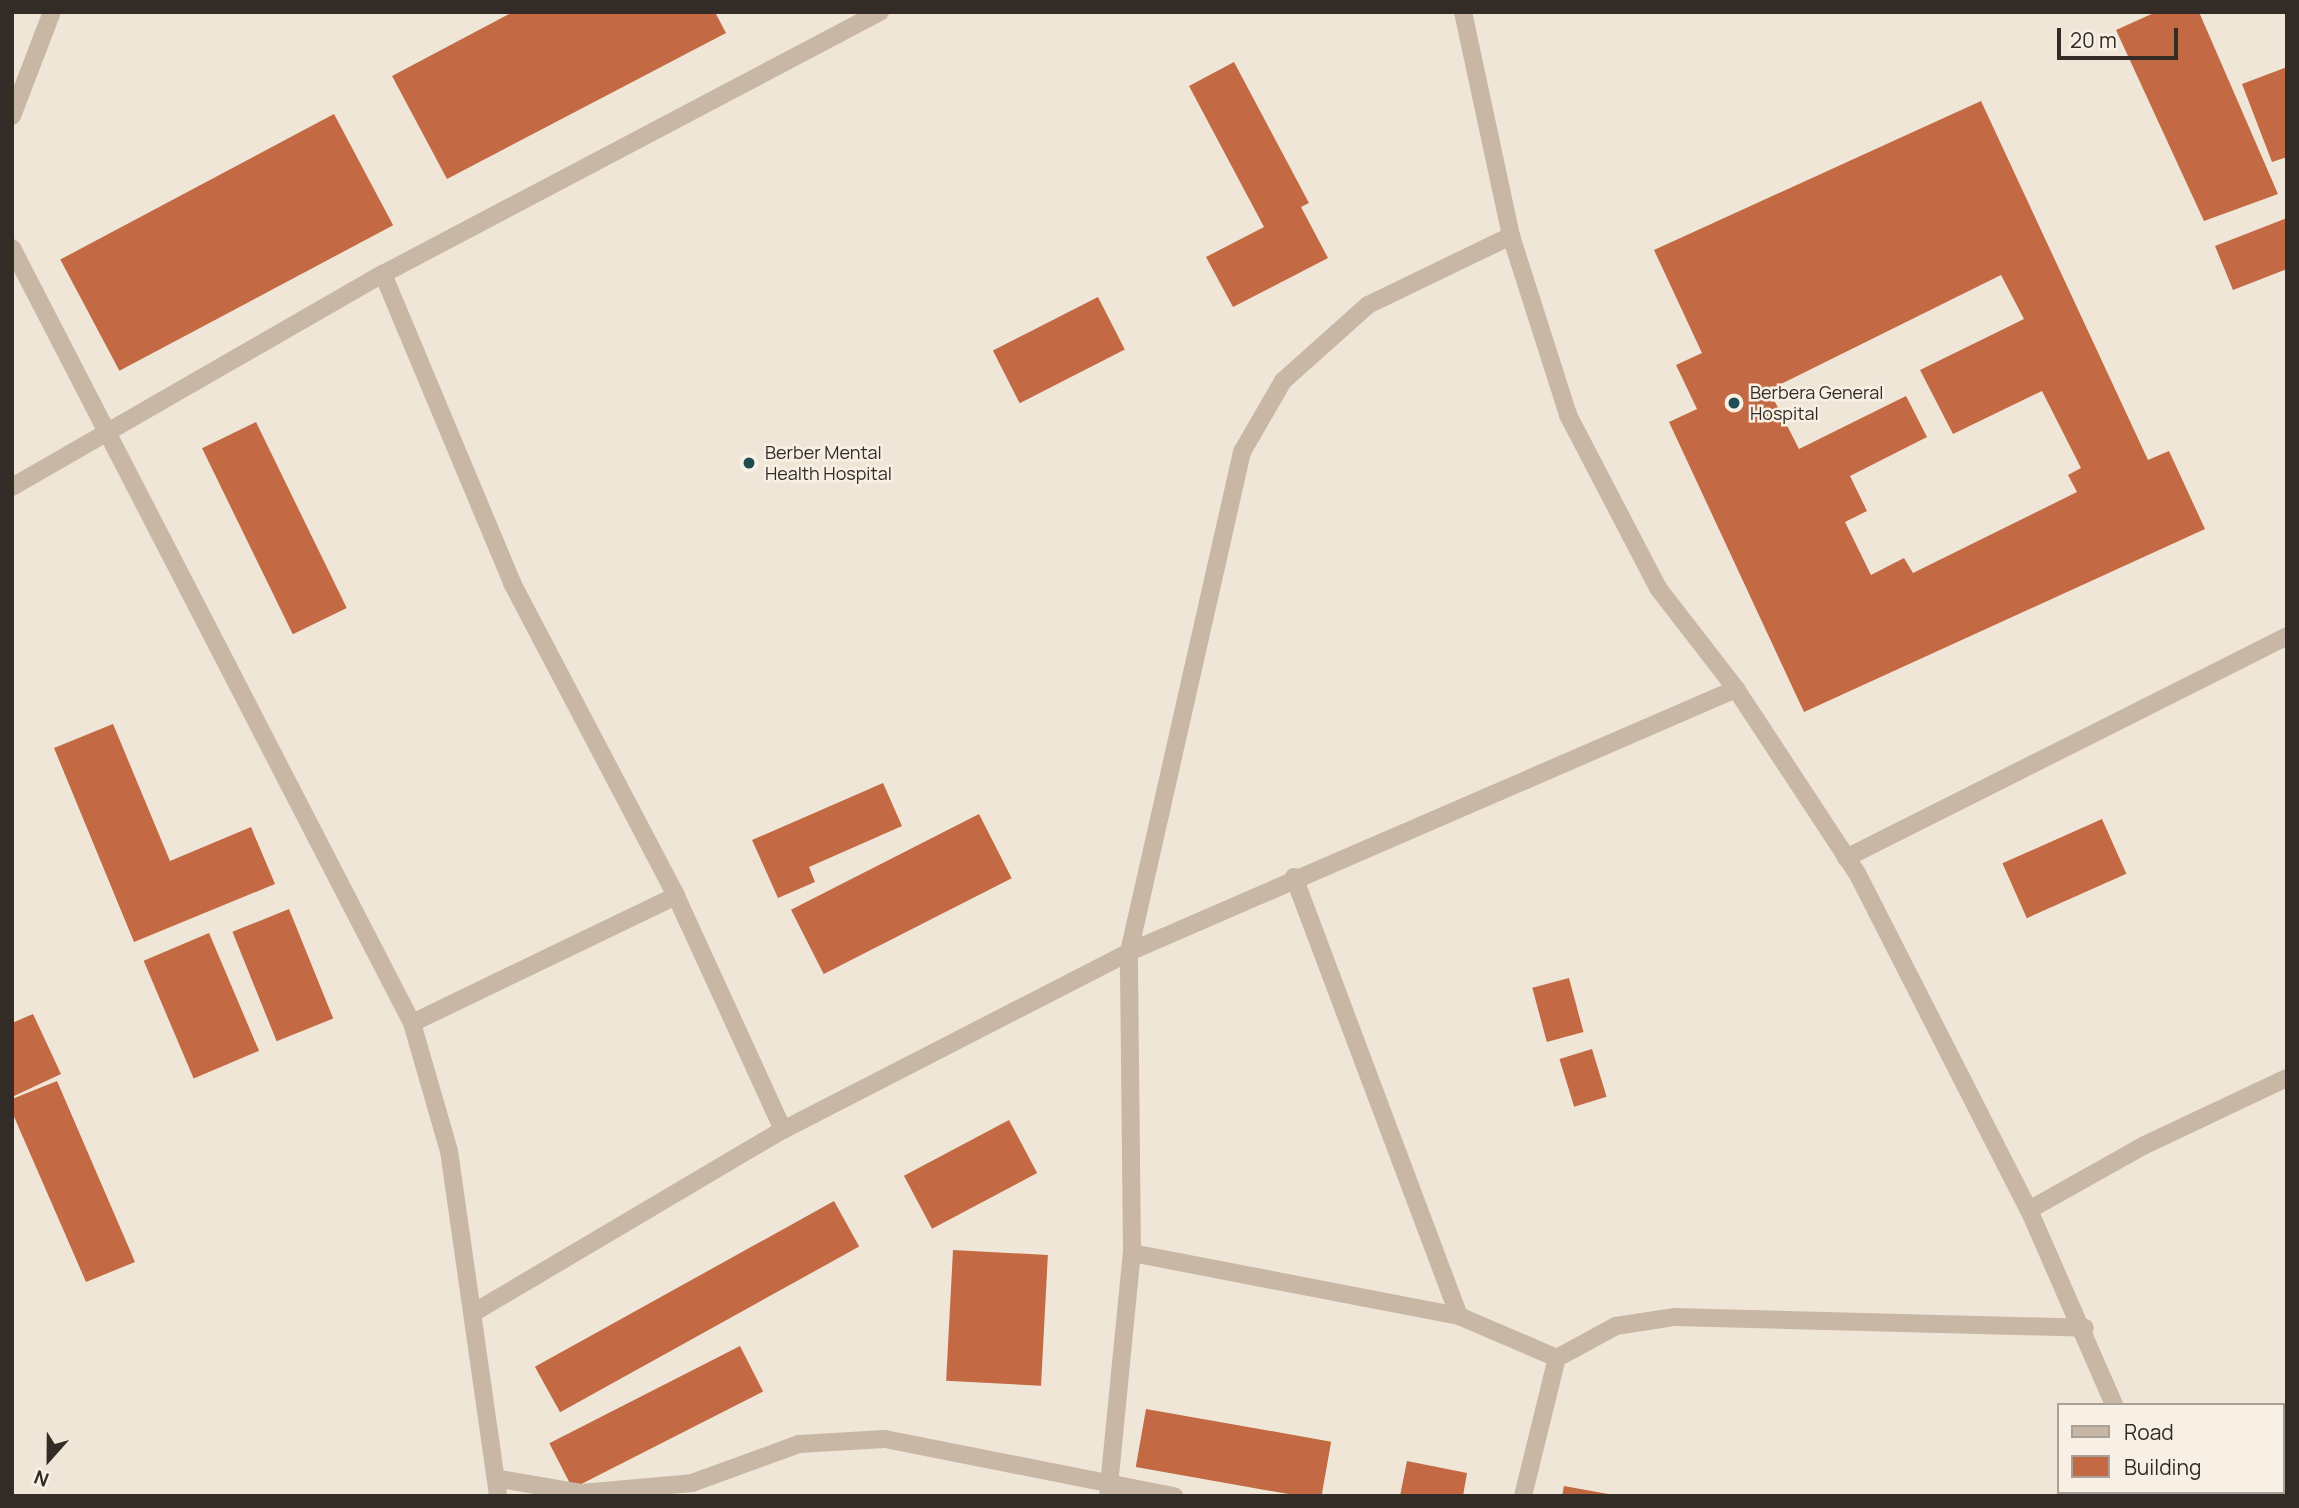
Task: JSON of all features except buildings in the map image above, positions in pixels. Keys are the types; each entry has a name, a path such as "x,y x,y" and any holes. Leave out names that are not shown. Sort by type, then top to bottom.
{"street":[{"path":"12,116 16,94 52,12"},
{"path":"12,486 109,435 383,274 880,12"},
{"path":"1463,12 1511,236 1569,415 1658,588 1736,689 1846,858 2029,1210 2085,1328 2112,1402"},
{"path":"1109,1489 1132,1253 1129,952 1242,452 1283,381 1368,305 1511,236"},
{"path":"12,248 412,1023 449,1151 499,1487 581,1493 692,1483 799,1444 885,1439 1109,1489 1174,1496"},
{"path":"383,274 512,583 676,896 783,1130"},
{"path":"1846,858 2287,636"},
{"path":"473,1313 783,1130 1129,952 1294,877 1736,689"},
{"path":"1294,877 1459,1316"},
{"path":"412,1023 676,896"},
{"path":"2029,1210 2145,1145 2287,1078"},
{"path":"1132,1253 1459,1316 1557,1358"},
{"path":"1523,1496 1557,1358 1616,1326 1675,1317 2085,1328"}],"place":[{"name":"Berbera General Hospital","path":"1734,403"},
{"name":"Berber Mental Health Hospital","path":"749,463"}]}
